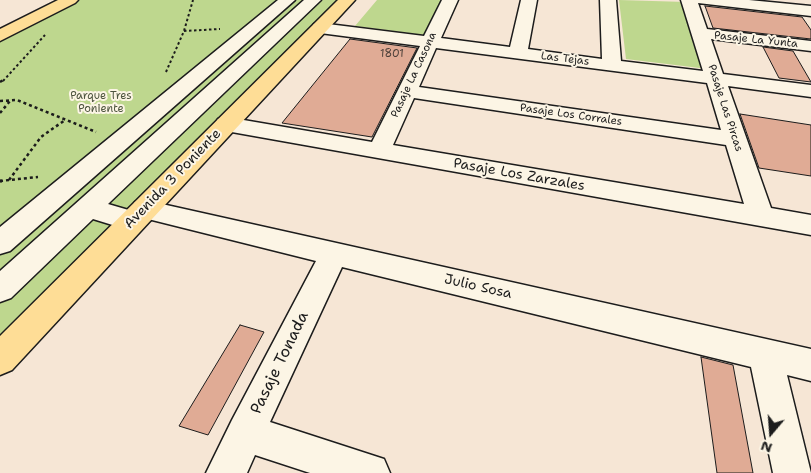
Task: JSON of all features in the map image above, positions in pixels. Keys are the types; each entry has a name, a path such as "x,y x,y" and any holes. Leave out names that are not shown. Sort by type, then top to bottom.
{"main road":[{"path":"0,36 70,0"},
{"name":"Avenida 3 Poniente","path":"0,359 347,0"}],"street":[{"path":"0,243 287,0"},
{"path":"0,290 314,0"},
{"name":"Pasaje La Casona","path":"379,151 450,0"},
{"path":"518,53 529,0"},
{"path":"608,0 612,65"},
{"name":"Pasaje Las Pircas","path":"689,0 761,216"},
{"path":"703,0 811,11"},
{"name":"Las Tejas","path":"275,35 314,34 430,42 811,90"},
{"name":"Pasaje La Yunta","path":"700,34 811,46"},
{"name":"Pasaje Los Corrales","path":"407,91 735,139"},
{"name":"Pasaje Los Zarzales","path":"194,110 230,121 379,151 811,225"},
{"name":"Julio Sosa","path":"88,208 138,215 334,254 811,365"},
{"name":"Pasaje Tonada","path":"226,473 334,254"},
{"path":"765,354 793,473"},
{"path":"245,433 370,473"}],"path":[{"path":"165,74 184,31 193,0"},
{"path":"184,31 222,28"},
{"path":"0,82 6,79 47,32"},
{"path":"0,101 17,100 65,120 122,140"},
{"path":"0,113 10,101"},
{"path":"9,180 41,137 65,120"}],"green space":[{"name":"Parque Tres Poniente","path":"78,0 341,0 0,345 0,40"},
{"path":"377,0 442,0 424,35 355,26"},
{"path":"619,0 686,2 708,69 626,59"}],"building":[{"path":"705,6 802,17 811,30 811,39 713,28"},
{"path":"350,39 417,48 372,137 282,123"},
{"path":"763,47 793,51 811,82 779,78"},
{"path":"740,114 811,125 811,176 759,168"},
{"path":"240,325 264,332 208,435 179,426"},
{"path":"701,357 733,365 753,473 717,473"}]}
